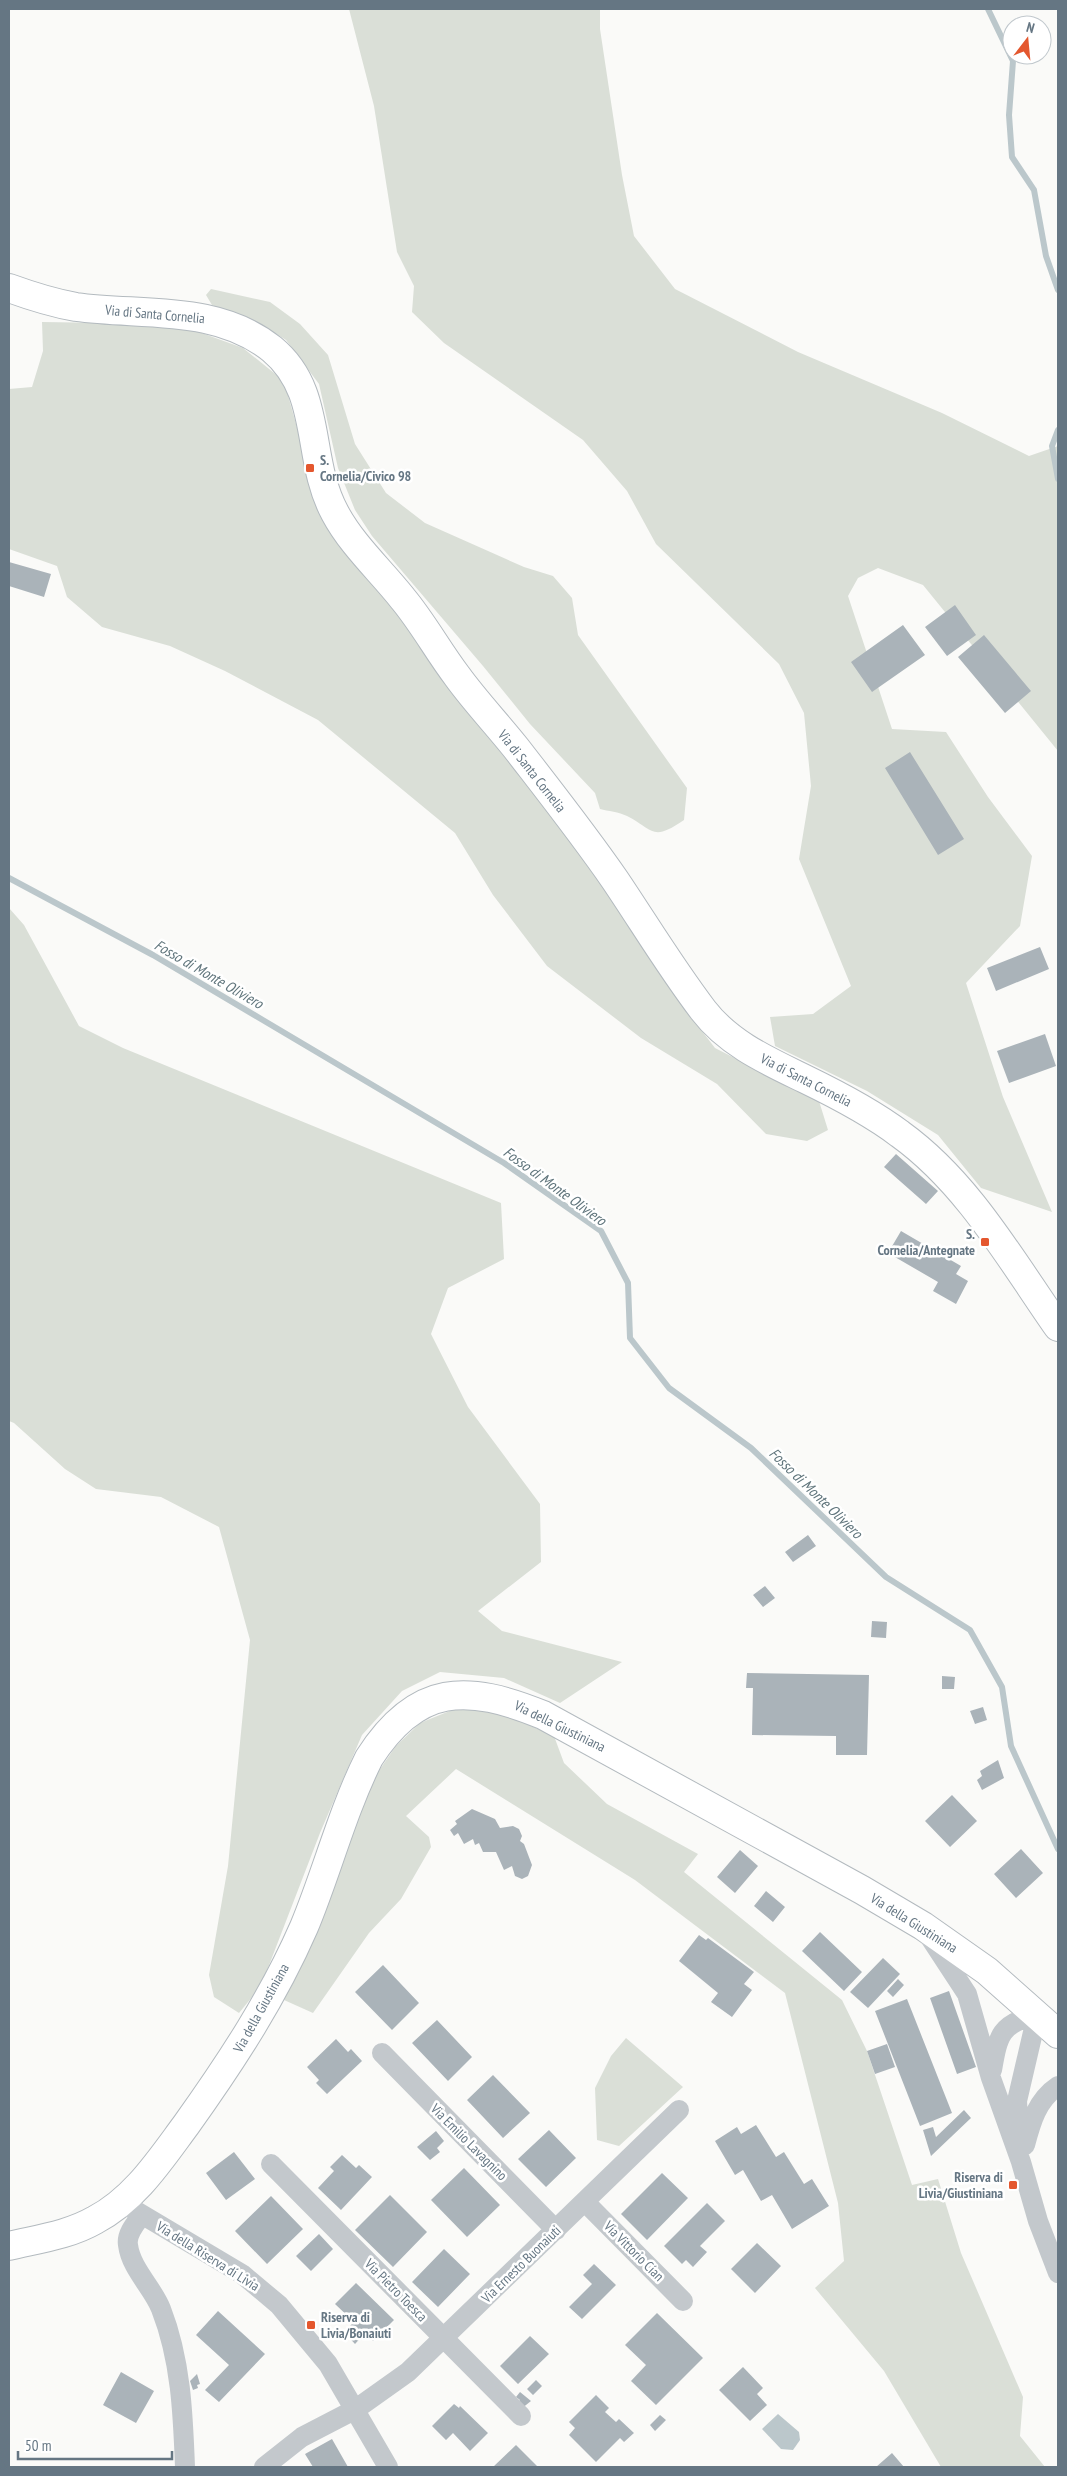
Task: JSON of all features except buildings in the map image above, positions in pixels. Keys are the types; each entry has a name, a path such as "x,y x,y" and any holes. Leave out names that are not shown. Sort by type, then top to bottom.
{"street":[{"name":"Via di Santa Cornelia","path":"9,288 51,302 77,307 189,315 212,319 255,338 280,356 296,377 306,397 322,482 342,525 412,610 455,674 514,745 607,869 704,1011 727,1035 754,1054 843,1098 897,1131 920,1149 964,1195 1058,1327"},
{"name":"Via della Giustiniana","path":"9,2246 83,2226 131,2208 155,2167 228,2066 268,2000 304,1927 329,1865 353,1795 373,1752 395,1724 417,1708 450,1696 494,1697 543,1715 862,1890 923,1926 987,1971 1058,2034"},
{"path":"923,1926 967,1994 991,2078 1021,2162 1038,2221 1058,2273"},
{"path":"991,2078 996,2045 1001,2033 1013,2022 1037,2015 1032,2044 1017,2101 1021,2162"},
{"name":"Via Emilio Lavagnino","path":"382,2054 556,2230"},
{"path":"1021,2162 1036,2112 1050,2092 1058,2086"},
{"name":"Via Ernesto Buonaiuti","path":"264,2467 302,2437 356,2409 408,2372 679,2110"},
{"name":"Via Pietro Toesca","path":"271,2164 521,2416"},
{"name":"Via Vittorio Cian","path":"585,2202 683,2301"},
{"path":"131,2208 128,2245 131,2257 161,2309 174,2353 181,2386 185,2467"},
{"name":"Via della Riserva di Livia","path":"131,2208 218,2259 266,2292 293,2319 323,2357 356,2409 388,2467"}],"shaded area":[{"path":"349,9 600,9 600,29 622,175 634,236 675,289 798,352 942,413 1029,456 1058,446 1058,751 923,585 878,568 858,578 848,596 892,729 946,732 988,797 1032,856 1020,926 966,983 1003,1097 1052,1212 981,1188 938,1135 867,1091 775,1046 770,1017 813,1014 851,986 799,859 811,786 804,713 779,664 656,544 627,491 583,440 444,343 412,312 414,286 397,252 374,106"},
{"path":"211,289 270,302 300,324 328,355 355,444 386,493 425,523 524,567 553,576 572,598 578,635 687,788 684,820 665,831 654,832 624,815 600,809 595,793 530,724 372,536 355,510 338,468 319,384 286,340 264,326 212,305 206,295"},
{"path":"42,322 177,324 243,348 284,381 310,474 403,618 507,759 593,870 682,1005 715,1048 819,1101 828,1130 807,1141 766,1134 717,1084 641,1038 547,966 493,895 455,833 318,720 225,671 170,646 102,627 67,597 57,566 9,549 9,389 32,387 43,351"},
{"path":"9,908 24,925 79,1026 123,1048 501,1203 504,1259 448,1288 431,1334 468,1407 540,1504 541,1562 478,1611 502,1631 622,1662 560,1703 504,1678 440,1672 402,1691 362,1735 320,1833 261,1986 239,2013 214,1997 209,1975 228,1866 250,1640 219,1527 161,1497 96,1489 65,1469 14,1423 9,1421"},
{"path":"457,1708 502,1713 554,1736 564,1763 607,1804 698,1854 684,1872 842,2000 867,2051 912,2185 938,2179 961,2253 1023,2397 1020,2436 1045,2467 941,2467 884,2371 815,2288 844,2261 838,2203 785,1993 635,1880 456,1769 406,1816 429,1837 431,1847 401,1899 369,1933 313,2013 284,2000 333,1884 371,1782 396,1746 420,1723"},
{"path":"626,2038 683,2087 619,2146 597,2140 595,2088 611,2056"},
{"path":"778,2414 799,2432 800,2440 793,2450 781,2449 762,2429"}],"waterway":[{"path":"988,9 1013,61 1009,115 1012,157 1034,190 1046,256 1058,290"},
{"path":"1058,430 1052,446 1058,479"},
{"name":"Fosso di Monte Oliviero","path":"9,878 153,955 504,1163 601,1231 628,1283 630,1338 669,1388 751,1448 886,1577 970,1630 1002,1687 1011,1746 1058,1849"}],"place":[{"name":"S. Cornelia/Civico 98","path":"310,468"},
{"name":"S. Cornelia/Antegnate","path":"985,1242"},
{"name":"Riserva di Livia/Giustiniana","path":"1013,2185"},
{"name":"Riserva di Livia/Bonaiuti","path":"311,2325"}]}
